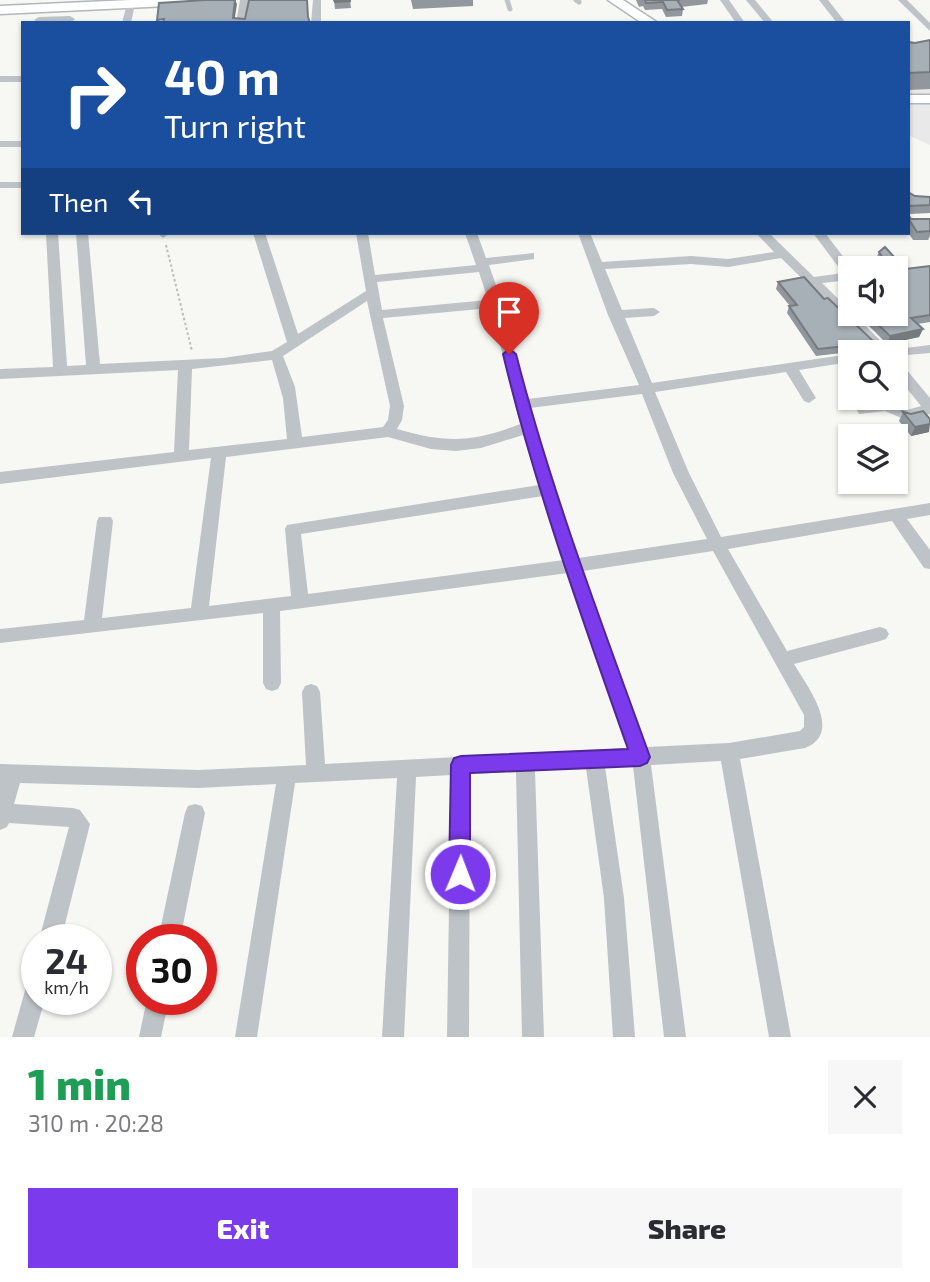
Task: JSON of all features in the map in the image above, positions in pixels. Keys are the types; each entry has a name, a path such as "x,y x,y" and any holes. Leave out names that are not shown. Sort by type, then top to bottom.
{"street":[{"path":"40,17 122,3 211,0"},
{"path":"241,21 244,0"},
{"path":"316,21 317,0"},
{"path":"614,0 649,21"},
{"path":"724,0 740,21"},
{"path":"750,0 768,21"},
{"path":"823,0 840,21"},
{"path":"902,0 930,28"},
{"path":"122,3 126,21"},
{"path":"0,10 25,4 40,17 70,19"},
{"path":"0,79 21,79"},
{"path":"910,99 929,100"},
{"path":"0,144 21,144"},
{"path":"0,185 21,185"},
{"path":"52,235 60,370"},
{"path":"82,235 93,368"},
{"path":"259,235 294,342"},
{"path":"362,235 376,315 397,406 396,420 388,432"},
{"path":"472,235 496,303 528,427 640,757 675,1037"},
{"path":"54,924 80,824 73,817 1,816 6,774 199,779 287,772 640,757 729,752 805,738 814,729 813,714 717,544 681,473 585,235"},
{"path":"764,235 872,340"},
{"path":"820,235 838,259"},
{"path":"597,266 691,260 728,263 783,254"},
{"path":"0,374 190,365 276,355 372,285 530,256"},
{"path":"811,281 838,277"},
{"path":"376,315 496,303"},
{"path":"615,315 654,313"},
{"path":"908,351 930,349"},
{"path":"276,355 287,376 293,402 295,444"},
{"path":"523,404 646,389 838,360"},
{"path":"181,455 190,365"},
{"path":"790,367 809,398"},
{"path":"895,410 906,415 930,409 908,381"},
{"path":"0,478 388,432 431,444 452,445 492,441 528,427"},
{"path":"199,615 219,452"},
{"path":"300,602 293,529 549,489"},
{"path":"0,636 199,615 573,566 930,509"},
{"path":"896,515 930,563"},
{"path":"92,626 105,522"},
{"path":"272,605 272,683"},
{"path":"783,660 880,634"},
{"path":"311,692 316,771"},
{"path":"729,752 780,1037"},
{"path":"594,759 614,898 624,1037"},
{"path":"525,762 533,1037"},
{"path":"458,1037 461,765"},
{"path":"393,1037 407,767"},
{"path":"246,1037 287,772"},
{"path":"172,924 195,813"},
{"path":"23,1037 29,1015"},
{"path":"150,1037 155,1015"}],"lane":[{"path":"507,0 510,9"}],"path":[{"path":"163,235 190,365"}],"shaded area":[{"path":"930,46 930,145 910,136 910,48"}],"building":[{"path":"235,0 233,18 245,19 249,0 307,0 309,21 164,21 157,20 159,3"},
{"path":"645,0 677,0 683,9 667,10 663,2 646,3"},
{"path":"930,40 930,72 910,73 910,42"},
{"path":"910,193 930,197 930,205 910,206"},
{"path":"910,218 930,219 930,231 917,232"},
{"path":"885,247 893,256 882,256 879,252"},
{"path":"930,266 930,315 911,318 923,329 890,336 880,326 908,326 908,269"},
{"path":"804,277 824,299 828,298 838,308 838,326 857,326 872,340 838,340 838,347 818,349 789,306 797,305 778,282"},
{"path":"923,411 930,419 930,424 915,427 903,412 911,414"}],"route":[{"path":"460,874 461,765 640,757 573,566 528,427 509,354"}]}
